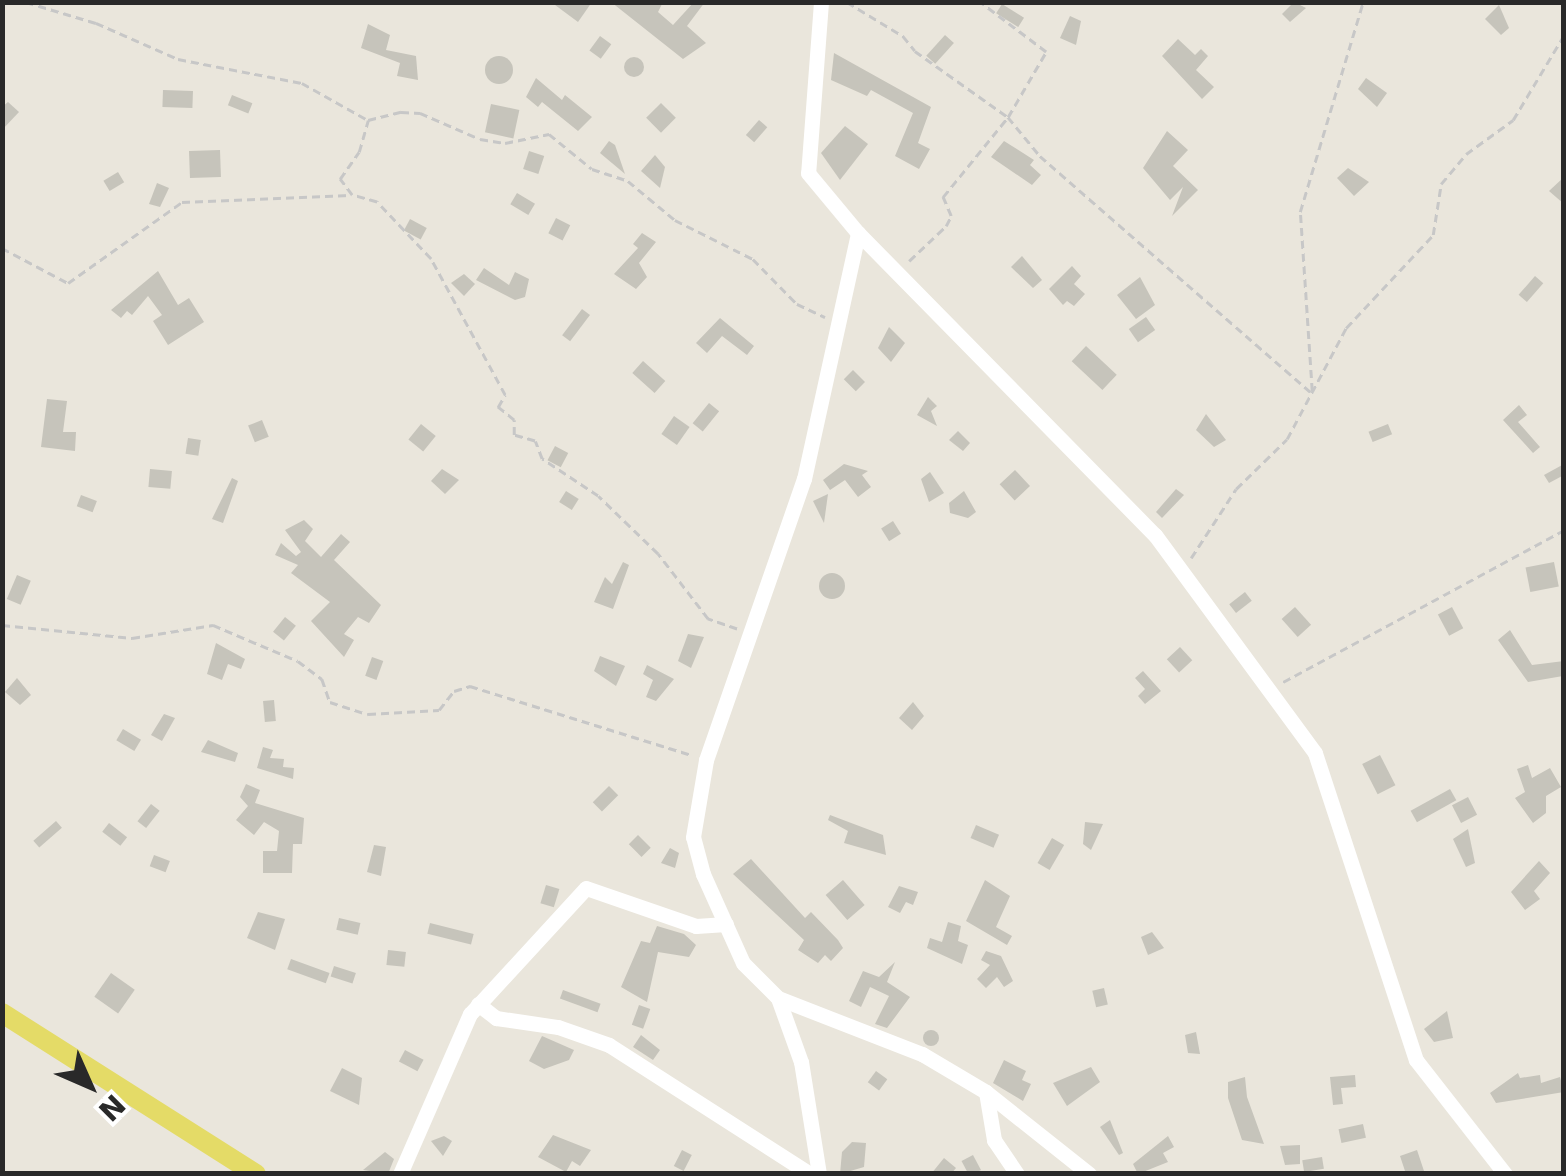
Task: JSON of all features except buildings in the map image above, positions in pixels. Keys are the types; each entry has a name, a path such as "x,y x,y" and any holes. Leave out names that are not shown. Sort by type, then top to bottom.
{"main road":[{"path":"2,1013 256,1174"}],"street":[{"path":"821,2 808,173 858,233 1155,535 1314,753 1416,1060 1505,1174"},
{"path":"858,233 804,479 747,632 740,675 706,760 693,837 743,963 778,998 922,1054 986,1092 1089,1174"},
{"path":"400,1174 436,1084 478,1004 586,888 696,926 726,924"},
{"path":"778,998 801,1062 819,1174"},
{"path":"478,1004 496,1018 558,1027 609,1045 810,1174"},
{"path":"986,1092 994,1140 1018,1174"}],"path":[{"path":"26,2 96,22 178,59 302,83 368,120 420,113 504,143 549,134 592,169 628,180 675,220 753,259 796,304 836,321"},
{"path":"847,2 903,36 940,71 1008,117 1040,156 1312,392"},
{"path":"898,272 946,226 952,216 943,197 1008,117 1046,52 980,2"},
{"path":"1312,392 1300,212 1363,2"},
{"path":"1182,572 1236,489 1287,438 1346,328 1433,235 1441,184 1466,154 1513,120 1564,35"},
{"path":"352,196 340,178 359,152 368,120"},
{"path":"2,248 68,283 182,202 352,196 377,202 432,259 505,395 498,407 514,420 514,435 535,441 542,459 563,478 598,496 658,554 708,619 747,632"},
{"path":"1268,689 1564,530"},
{"path":"2,626 132,638 213,625 298,661 322,679 330,702 368,714 439,710 454,691 470,686 706,760"}]}
